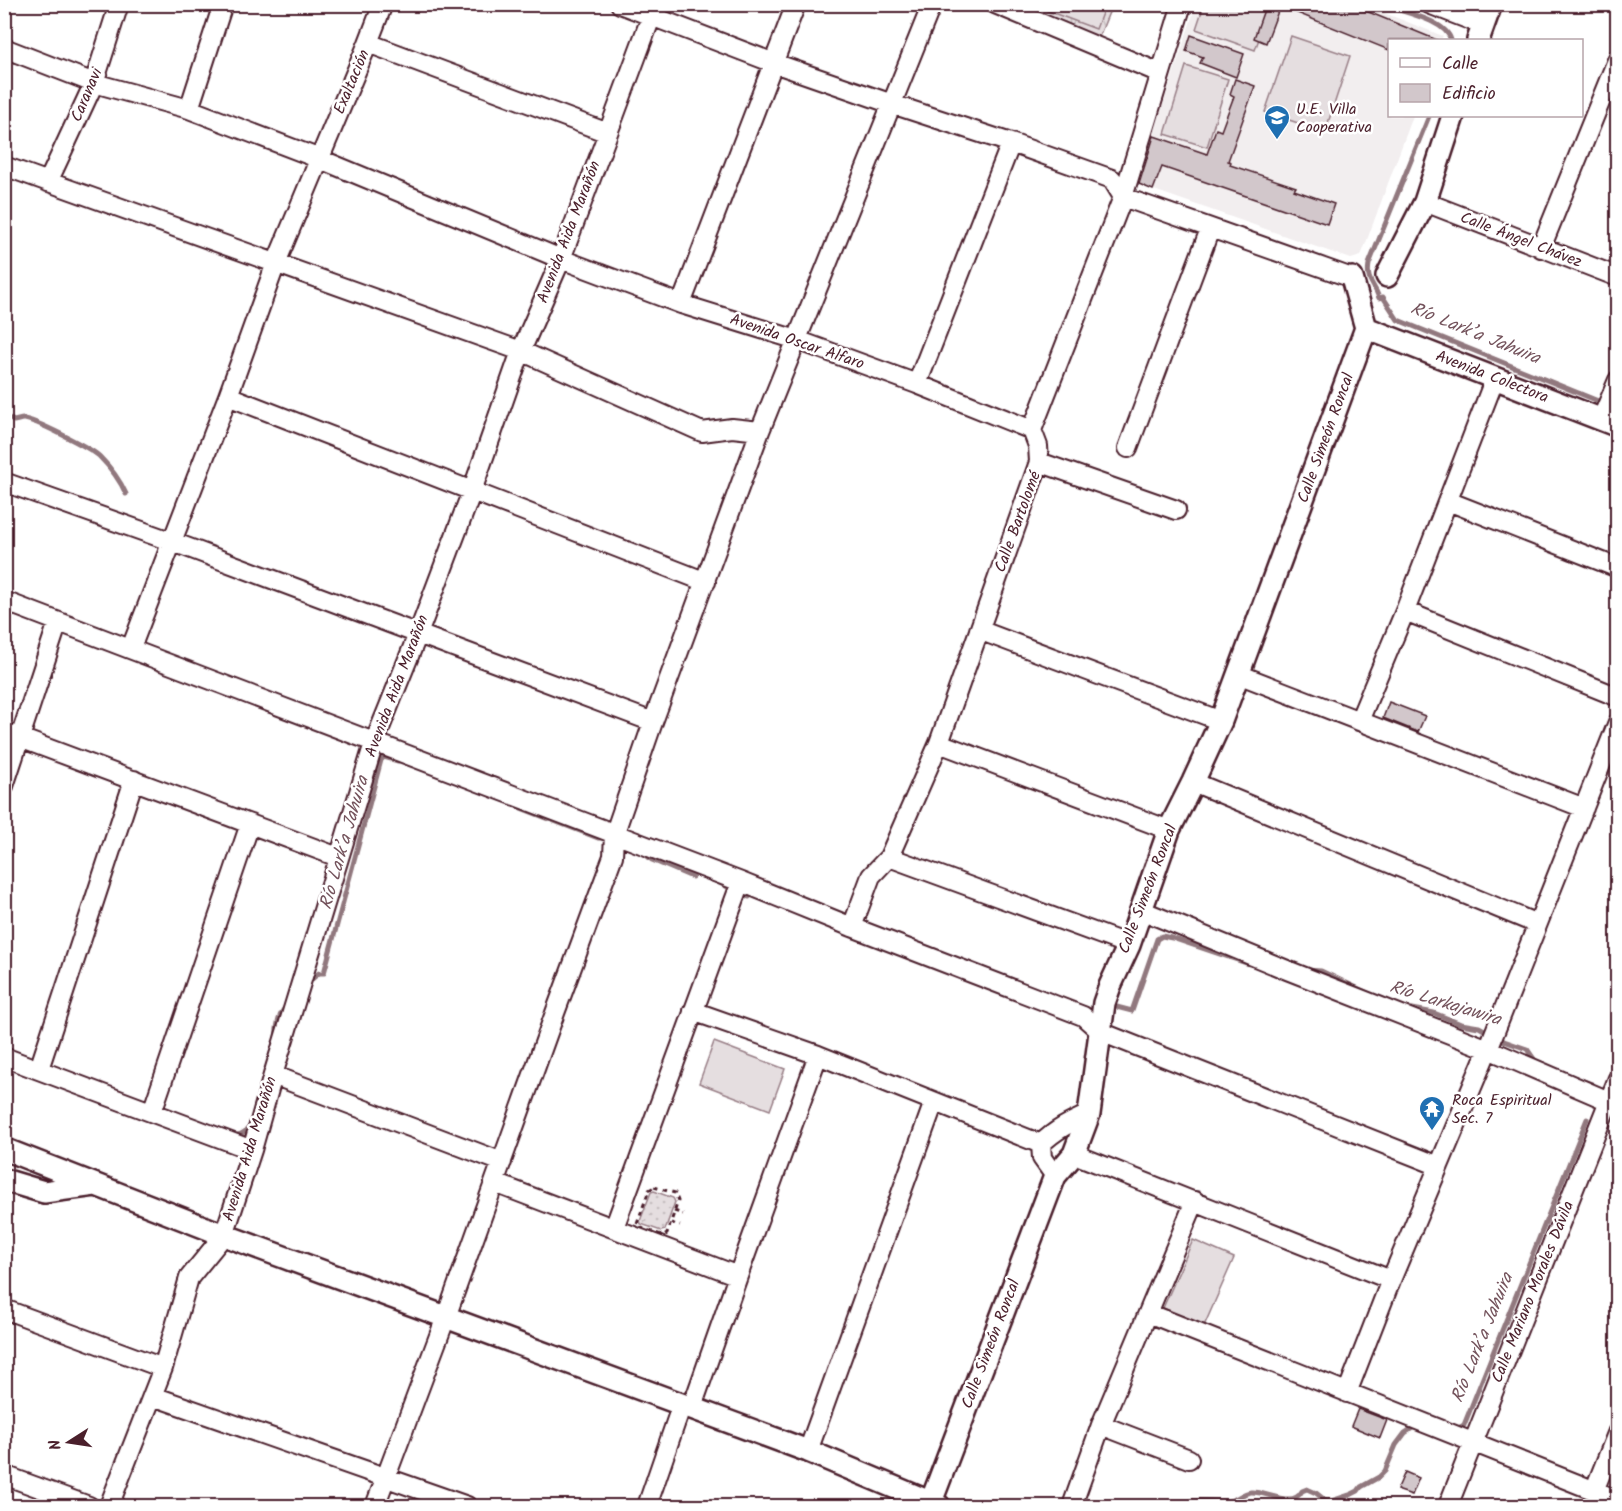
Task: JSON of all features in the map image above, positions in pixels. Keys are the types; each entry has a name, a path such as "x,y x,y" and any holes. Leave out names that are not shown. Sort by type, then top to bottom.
{"street":[{"name":"Caranavi","path":"48,182 94,83 119,4"},
{"path":"189,109 223,4"},
{"name":"Exaltación","path":"130,648 173,542 276,263 369,43 383,4"},
{"path":"620,4 654,10 774,63 1112,179 1123,197 1352,278 1366,328"},
{"path":"681,304 796,4"},
{"path":"375,1506 613,856 614,835 653,722 760,431 932,4"},
{"path":"995,4 1160,72"},
{"path":"1032,430 1123,197 1182,4"},
{"path":"1429,4 1481,33 1491,4"},
{"name":"Avenida Aida Marañón","path":"110,1506 163,1368 189,1278 224,1235 252,1150 374,743 472,490 520,351 561,259 654,10"},
{"path":"369,43 608,133"},
{"name":"Avenida Oscar Alfaro","path":"4,48 94,83 189,109 320,159 561,259 681,304 796,340 917,384 1032,430"},
{"path":"1541,248 1617,58"},
{"path":"1387,276 1425,202 1454,117"},
{"path":"917,384 1011,143"},
{"path":"4,166 520,351 702,432 732,428 760,431"},
{"name":"Calle Ángel Chávez","path":"1425,202 1617,277"},
{"path":"1128,448 1210,229"},
{"name":"Avenida Colectora","path":"1366,328 1609,423"},
{"name":"Calle Simeón Roncal","path":"933,1505 1054,1176 1074,1154 1089,1114 1104,1003 1110,986 1129,945 1169,830 1221,721 1366,328"},
{"path":"1359,721 1405,611 1495,378"},
{"path":"1609,423 1617,380"},
{"path":"228,396 706,582"},
{"name":"Calle Bartolomé","path":"852,927 872,876 889,857 939,743 980,630 1039,462 1038,446 1032,430"},
{"path":"1039,462 1176,510"},
{"path":"4,482 173,542 653,722"},
{"path":"1448,501 1617,568"},
{"path":"4,601 741,882 1083,1016 1101,1032 1439,1166"},
{"path":"1405,611 1617,697"},
{"path":"4,786 13,735 58,622"},
{"path":"980,630 1221,721"},
{"path":"1238,674 1584,808"},
{"path":"1347,1393 1391,1280 1488,1049 1617,722"},
{"path":"13,735 338,857"},
{"path":"939,743 1169,830"},
{"path":"39,1070 134,780"},
{"path":"1193,782 1537,924"},
{"path":"152,1112 250,824"},
{"path":"889,857 1129,945"},
{"path":"614,1228 741,882"},
{"path":"1141,910 1488,1049 1613,1102"},
{"path":"693,1011 818,1055 1041,1144"},
{"path":"647,1506 738,1276 818,1055"},
{"path":"4,1057 252,1150"},
{"path":"273,1075 502,1162"},
{"name":"Calle Mariano Morales Dávila","path":"1448,1506 1613,1102 1617,1078"},
{"path":"808,1451 934,1102"},
{"path":"1054,1176 1042,1158 1041,1144 1049,1135 1065,1125 1089,1114"},
{"path":"4,1149 224,1235 808,1451 933,1505"},
{"path":"1074,1154 1391,1280"},
{"path":"4,1180 44,1192 96,1185"},
{"path":"495,1183 738,1276"},
{"path":"1072,1506 1101,1425 1195,1202"},
{"path":"4,1309 163,1368"},
{"path":"1149,1313 1617,1500"},
{"path":"153,1396 467,1506"},
{"path":"1101,1425 1189,1460"},
{"path":"1594,1491 1617,1431"},
{"path":"4,1475 89,1506"}],"path":[{"path":"654,1187 675,1193 678,1201 674,1211 667,1234 663,1236 639,1227 637,1224 649,1190 654,1187"},
{"path":"674,1211 683,1214"},
{"path":"670,1222 680,1226"}],"shaded area":[{"name":"U.E. Villa Cooperativa","path":"1196,5 1364,5 1443,36 1442,39 1388,39 1388,117 1413,117 1361,256 1351,259 1137,184"}],"green space":[{"path":"1017,5 1112,5 1099,37"},
{"path":"1032,5 1105,5 1096,29"},
{"path":"1204,5 1271,5 1255,50 1196,29"},
{"path":"1291,36 1350,56 1325,132 1265,112"},
{"path":"1186,66 1228,79 1207,147 1165,134"},
{"path":"714,1042 785,1069 770,1110 699,1083"},
{"path":"651,1192 673,1198 675,1202 665,1230 661,1231 641,1224 640,1221"},
{"path":"1193,1240 1234,1258 1204,1326 1163,1308"}],"building":[{"path":"1266,4 1349,4 1435,39 1388,39 1388,50 1280,6 1266,43 1254,38"},
{"path":"1191,35 1244,54 1236,77 1200,63 1203,57 1186,51"},
{"path":"1235,79 1255,86 1228,161 1231,162 1230,165 1296,187 1294,190 1334,204 1327,224 1162,167 1153,190 1139,184 1154,136 1207,154 1216,129 1221,131 1234,96 1230,94"},
{"path":"1389,702 1425,716 1418,732 1383,718"},
{"path":"1358,1409 1387,1420 1380,1438 1351,1426"},
{"path":"1405,1472 1419,1478 1412,1495 1397,1490"}],"waterway":[{"name":"Río Lark’a Jahuira","path":"1381,4 1431,21 1447,33 1450,39"},
{"name":"Río Lark’a Jahuira","path":"1429,117 1369,264 1370,279 1379,298 1383,297 1398,320 1618,409"},
{"name":"Río Larkajawira","path":"4,416 14,421 29,420 62,434 94,452 111,469 126,494"},
{"name":"Río Lark’a Jahuira","path":"306,984 319,973 324,973 381,760 384,757 398,761"},
{"name":"Río Lark’a Jahuira","path":"513,805 598,838 608,838"},
{"name":"Río Lark’a Jahuira","path":"644,853 652,860 692,877 699,874"},
{"name":"Río Lark’a Jahuira","path":"713,880 749,897"},
{"name":"Río Larkajawira","path":"1109,1005 1132,1011 1157,939 1162,936 1249,964"},
{"name":"Río Larkajawira","path":"1305,970 1321,971 1374,996"},
{"name":"Río Lark’a Jahuira","path":"276,1039 280,1015 289,1004"},
{"name":"Río Larkajawira","path":"1402,1007 1434,1013 1461,1024 1479,1027 1504,1041 1527,1049 1539,1063"},
{"name":"Río Larkajawira","path":"1581,1080 1592,1084"},
{"name":"Río Lark’a Jahuira","path":"1455,1429 1464,1425 1587,1119"},
{"name":"Río Lark’a Jahuira","path":"232,1135 244,1132 253,1122"},
{"name":"Río Lark’a Jahuira","path":"1174,1506 1192,1501 1229,1501 1251,1492 1292,1499 1307,1489 1326,1501 1331,1501 1352,1494 1379,1477 1385,1471 1396,1445 1405,1433 1417,1425"}],"place":[{"name":"U.E. Villa Cooperativa","path":"1277,141"},
{"name":"Roca Espiritual Sec. 7","path":"1432,1132"}]}
